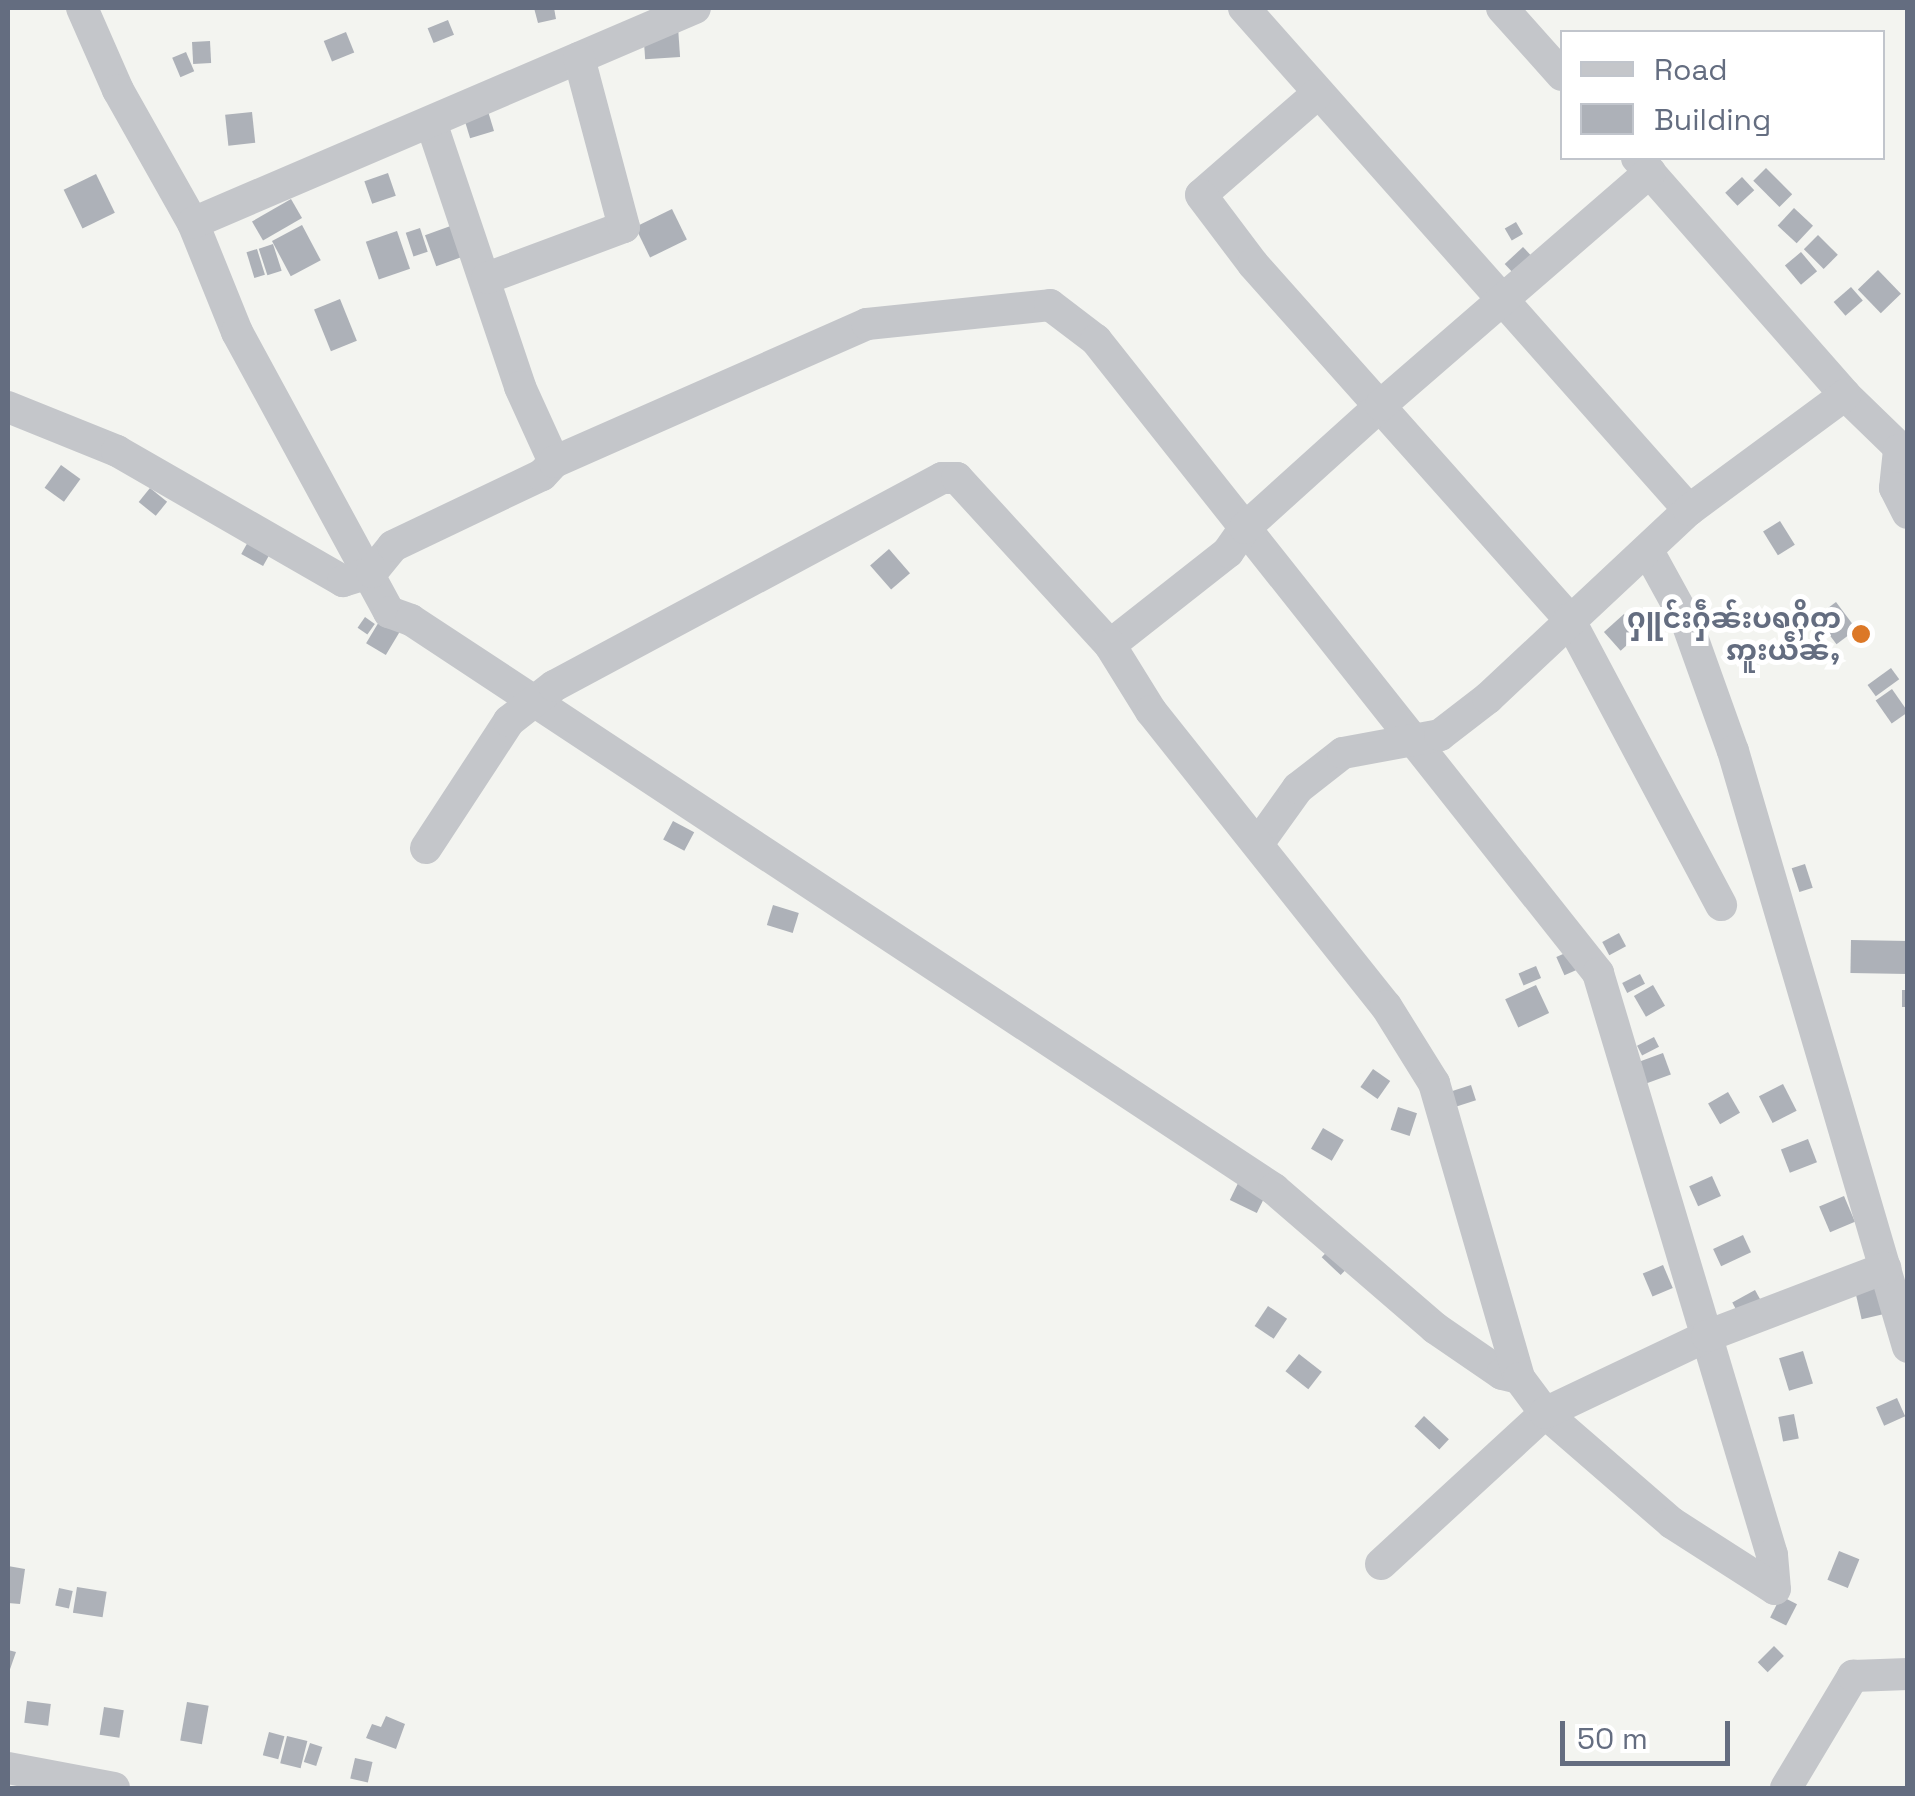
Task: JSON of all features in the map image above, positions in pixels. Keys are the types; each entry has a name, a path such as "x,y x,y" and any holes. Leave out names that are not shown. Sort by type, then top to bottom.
{"street":[{"path":"82,8 118,90 193,223 237,332 372,572 389,612 1274,1190 1435,1328 1502,1374 1519,1378"},
{"path":"193,223 694,8"},
{"path":"1244,8 1316,96 1689,510"},
{"path":"1502,8 1560,73"},
{"path":"488,278 624,227 579,58"},
{"path":"1316,96 1201,195 1253,264 1569,619 1721,905"},
{"path":"430,122 488,278 520,386 554,462"},
{"path":"1110,645 1228,552 1245,528 1504,301 1643,165 1845,395 1903,453 1894,488 1908,512"},
{"path":"8,407 117,451 343,581 372,572 393,546 542,475 554,462 867,324 1050,305 1096,340 1410,744 1598,972 1772,1555 1776,1589 1672,1522 1545,1413 1519,1378 1434,1084 1386,1006 1260,840 1151,711 1110,645 957,478 942,478 554,686 536,705 509,721 426,848"},
{"path":"1260,840 1298,788 1344,754 1410,744 1440,734 1488,698 1689,510 1845,395"},
{"path":"1648,551 1686,620 1733,751 1908,1347"},
{"path":"1381,1564 1545,1413 1706,1336 1885,1268"},
{"path":"1786,1788 1853,1676 1908,1674"},
{"path":"8,1768 114,1788"}],"building":[{"path":"534,8 554,8 556,19 538,23"},
{"path":"448,20 454,35 434,43 428,28"},
{"path":"678,27 680,57 645,59 643,29"},
{"path":"346,32 354,52 332,61 324,41"},
{"path":"210,41 211,63 193,64 192,42"},
{"path":"186,52 194,71 180,77 172,58"},
{"path":"487,108 494,131 470,138 463,115"},
{"path":"252,112 255,143 228,146 225,115"},
{"path":"1766,168 1792,194 1779,207 1753,181"},
{"path":"388,173 396,196 372,204 364,181"},
{"path":"96,174 115,213 82,228 64,190"},
{"path":"1742,177 1754,190 1737,206 1725,193"},
{"path":"291,199 302,218 263,241 252,222"},
{"path":"1794,208 1813,226 1797,243 1778,226"},
{"path":"672,209 687,240 650,258 635,227"},
{"path":"1516,222 1523,234 1512,241 1505,228"},
{"path":"456,224 467,255 436,266 425,235"},
{"path":"302,225 321,260 291,276 272,241"},
{"path":"420,228 428,252 413,256 406,233"},
{"path":"397,231 410,269 379,280 366,242"},
{"path":"1818,235 1838,255 1824,269 1804,249"},
{"path":"273,244 282,271 267,275 259,249"},
{"path":"1523,247 1546,271 1527,288 1505,264"},
{"path":"257,249 265,275 254,278 246,252"},
{"path":"1801,252 1817,271 1801,285 1785,265"},
{"path":"1878,270 1901,294 1881,313 1858,289"},
{"path":"1851,287 1863,301 1845,316 1834,302"},
{"path":"340,299 357,341 331,351 314,309"},
{"path":"61,465 80,479 64,502 45,488"},
{"path":"150,488 167,502 156,516 139,502"},
{"path":"1780,521 1795,545 1778,555 1763,532"},
{"path":"249,540 271,552 263,566 241,554"},
{"path":"889,549 910,573 891,590 870,565"},
{"path":"1836,602 1856,629 1836,644 1816,617"},
{"path":"1624,614 1641,633 1621,651 1604,632"},
{"path":"365,617 375,624 367,635 358,628"},
{"path":"380,620 400,632 386,655 366,643"},
{"path":"1891,668 1899,679 1876,696 1868,685"},
{"path":"1892,689 1908,712 1892,723 1876,700"},
{"path":"673,821 694,832 684,851 663,840"},
{"path":"1805,864 1813,888 1799,892 1792,868"},
{"path":"773,905 799,913 793,933 767,925"},
{"path":"1619,933 1626,946 1609,955 1602,942"},
{"path":"1851,940 1908,941 1907,974 1850,973"},
{"path":"1570,951 1578,969 1564,975 1556,957"},
{"path":"1536,966 1541,978 1524,985 1519,973"},
{"path":"1640,974 1645,984 1627,993 1622,983"},
{"path":"1536,985 1549,1013 1518,1027 1505,999"},
{"path":"1653,985 1665,1006 1646,1017 1634,996"},
{"path":"1902,990 1908,990 1908,1007 1902,1007"},
{"path":"1654,1037 1659,1047 1642,1055 1637,1046"},
{"path":"1663,1053 1671,1075 1645,1084 1638,1062"},
{"path":"1373,1069 1390,1081 1378,1099 1360,1087"},
{"path":"1783,1084 1797,1111 1773,1123 1759,1096"},
{"path":"1471,1085 1476,1100 1455,1107 1450,1092"},
{"path":"1728,1092 1740,1113 1720,1124 1708,1104"},
{"path":"1398,1107 1417,1113 1410,1136 1391,1130"},
{"path":"1323,1128 1344,1140 1332,1161 1311,1149"},
{"path":"1808,1139 1817,1162 1790,1173 1781,1149"},
{"path":"1243,1173 1270,1186 1257,1213 1230,1200"},
{"path":"1712,1176 1721,1196 1698,1206 1689,1186"},
{"path":"1844,1196 1855,1222 1830,1232 1819,1207"},
{"path":"1743,1235 1751,1252 1721,1266 1713,1249"},
{"path":"1336,1242 1355,1260 1341,1275 1322,1257"},
{"path":"1663,1265 1673,1288 1653,1297 1643,1274"},
{"path":"1877,1288 1883,1314 1862,1319 1856,1293"},
{"path":"1755,1290 1764,1306 1741,1318 1732,1303"},
{"path":"1268,1306 1287,1319 1274,1339 1255,1326"},
{"path":"1803,1351 1813,1384 1789,1391 1779,1358"},
{"path":"1299,1354 1322,1372 1308,1389 1285,1371"},
{"path":"1897,1398 1905,1416 1884,1426 1876,1407"},
{"path":"1794,1414 1799,1439 1783,1442 1778,1417"},
{"path":"1424,1416 1449,1439 1439,1449 1414,1426"},
{"path":"1839,1551 1859,1559 1848,1588 1827,1580"},
{"path":"8,1566 25,1569 20,1604 8,1603"},
{"path":"77,1587 107,1592 103,1617 73,1613"},
{"path":"59,1588 73,1591 69,1609 55,1606"},
{"path":"1781,1596 1797,1604 1786,1626 1770,1617"},
{"path":"1774,1646 1784,1656 1768,1672 1758,1662"},
{"path":"8,1650 16,1652 8,1675"},
{"path":"27,1701 51,1704 48,1726 24,1723"},
{"path":"187,1702 209,1706 202,1744 180,1740"},
{"path":"104,1707 124,1710 119,1738 100,1735"},
{"path":"386,1716 405,1724 396,1749 366,1738 372,1724 381,1727"},
{"path":"269,1732 284,1736 278,1759 263,1755"},
{"path":"287,1736 307,1741 301,1768 280,1763"},
{"path":"310,1743 322,1747 316,1766 304,1762"},
{"path":"355,1758 373,1762 368,1783 350,1778"}],"place":[{"name":"ႁူင်းႁဵၼ်းပရႁိတ ဢူးယဵၼ်ႇ","path":"1861,634"}]}
